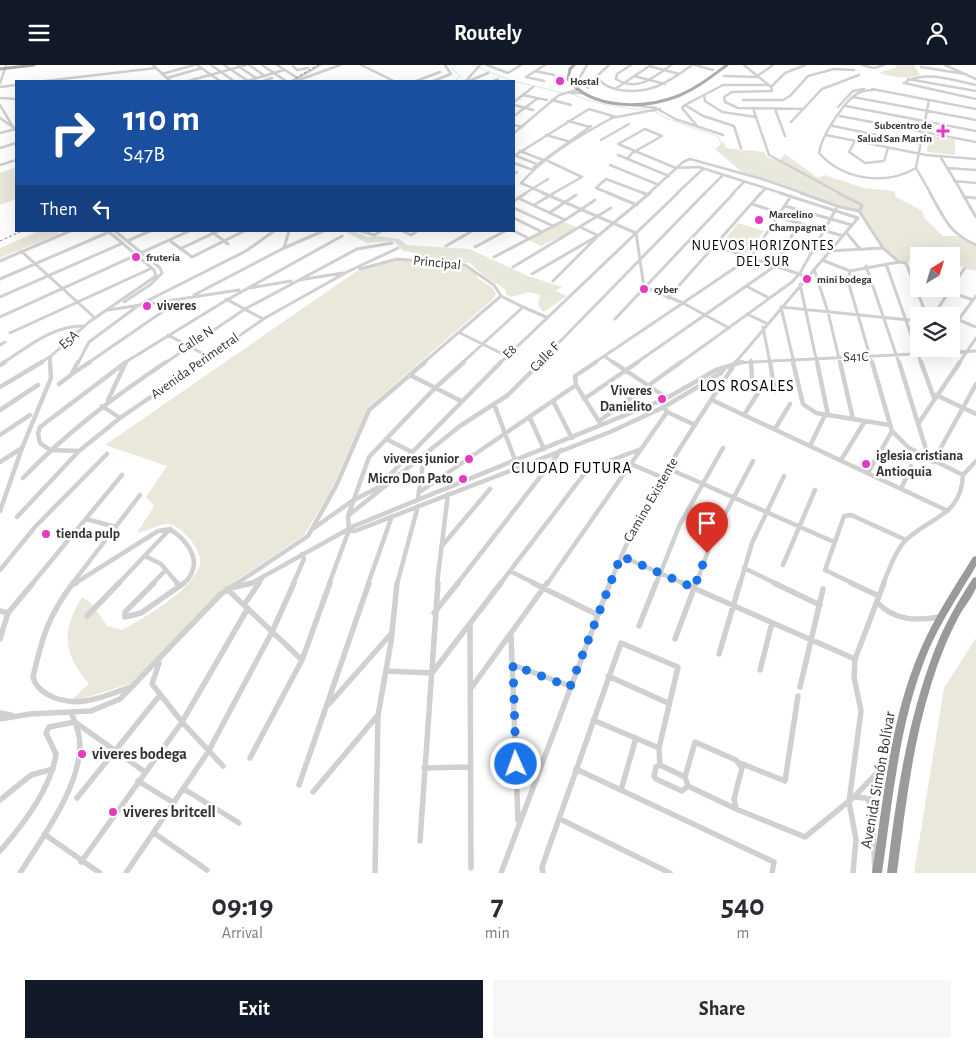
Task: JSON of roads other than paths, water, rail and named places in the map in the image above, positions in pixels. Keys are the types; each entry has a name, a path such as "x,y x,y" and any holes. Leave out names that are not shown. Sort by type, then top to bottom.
{"highway":[{"name":"Avenida Simón Bolívar","path":"876,873 901,720 922,659 940,617 976,559"},
{"name":"Avenida Simón Bolívar","path":"892,873 913,738 933,661 954,615 976,580"}],"main road":[{"path":"6,67 13,65"},
{"path":"0,67 34,65"},
{"path":"574,65 570,69 568,79 577,90 602,101 631,104 654,103 677,97 727,65"},
{"path":"583,65 571,74 577,86 598,97 627,102 667,98 680,92 720,65"}],"street":[{"path":"153,65 167,78 202,68"},
{"path":"162,74 196,65 219,80"},
{"path":"211,65 233,80"},
{"path":"224,65 246,80"},
{"path":"191,80 247,65 265,76"},
{"path":"262,65 289,80"},
{"path":"277,65 296,77"},
{"path":"252,80 293,65 297,70 308,68"},
{"path":"292,80 316,65"},
{"path":"293,80 320,65"},
{"path":"294,80 340,65"},
{"path":"361,65 392,80"},
{"path":"469,80 476,67 480,65"},
{"path":"487,65 508,73 521,65"},
{"path":"544,81 526,77 545,65"},
{"path":"583,65 581,81 588,88"},
{"path":"598,80 598,73 609,65"},
{"path":"631,65 615,77 623,83 639,85 671,65"},
{"path":"581,81 598,80 615,89 645,92 665,84 694,65 713,70"},
{"path":"708,68 712,65"},
{"path":"745,65 756,77 770,86 772,91 768,93"},
{"path":"724,76 756,77 773,65"},
{"path":"698,126 682,109 685,105 723,85 770,86 785,73 805,65"},
{"path":"862,65 878,67 884,65"},
{"path":"945,65 976,79"},
{"path":"238,66 256,79"},
{"path":"436,80 451,74 447,71 446,66"},
{"path":"615,89 650,66 679,75"},
{"path":"0,81 6,67"},
{"path":"921,67 965,74"},
{"path":"54,80 156,68"},
{"path":"743,100 776,101 790,96 803,81 812,75 834,69 854,70"},
{"path":"194,71 202,77"},
{"path":"535,71 554,75"},
{"path":"419,80 440,72"},
{"path":"470,80 488,73"},
{"path":"178,75 186,80"},
{"path":"791,122 823,88 860,75"},
{"path":"92,76 96,80"},
{"path":"634,76 665,84"},
{"path":"907,79 918,76 976,85"},
{"path":"266,80 272,78"},
{"path":"907,79 905,84 976,99"},
{"path":"907,79 976,91"},
{"path":"15,85 0,87 0,97 15,99"},
{"path":"515,103 533,87"},
{"path":"515,132 559,94 577,90"},
{"path":"838,107 845,97 856,90 874,90 976,109"},
{"path":"874,90 865,90 853,97 820,143 819,153 828,163 850,173 874,179 906,175 916,168"},
{"path":"645,92 649,96"},
{"path":"776,101 768,93 739,92 728,94 723,100 733,107 804,109"},
{"path":"739,92 748,108"},
{"path":"566,93 583,93"},
{"path":"522,95 547,99"},
{"path":"704,95 705,101 709,105 722,112 756,117"},
{"path":"853,97 976,119"},
{"path":"515,115 538,98"},
{"path":"929,100 917,154 916,168 950,229 962,239 976,245"},
{"path":"552,101 571,105"},
{"path":"515,104 533,111"},
{"path":"631,104 660,109 676,119 723,135"},
{"path":"0,105 15,128"},
{"path":"685,105 703,116 734,126 742,148"},
{"path":"846,106 976,131"},
{"path":"753,108 768,153 772,157 860,204 862,206 859,211"},
{"path":"515,155 589,109 618,117"},
{"path":"644,287 636,233 563,203 521,183 543,160 566,147 590,127 603,120 660,109"},
{"path":"775,109 785,136"},
{"path":"840,116 976,142"},
{"path":"515,156 539,165 548,161 593,128 613,118 629,124 601,140"},
{"path":"1,119 15,128"},
{"path":"568,121 590,127"},
{"path":"515,125 522,127"},
{"path":"833,126 920,144"},
{"path":"0,132 15,128"},
{"path":"627,159 634,151 662,136 645,129 620,141 619,146 634,151 676,168 703,169 857,217 852,225 785,206"},
{"path":"546,135 571,142"},
{"path":"826,135 917,154 976,159"},
{"path":"855,141 849,152 858,160 870,164 884,161 888,148"},
{"path":"0,148 15,143"},
{"path":"520,151 543,160"},
{"path":"618,155 669,176"},
{"path":"940,156 975,215"},
{"path":"0,165 15,160"},
{"path":"532,274 599,235 614,224 683,162 697,160 859,211 884,248 899,262"},
{"path":"534,205 547,195 582,177 548,161"},
{"path":"515,163 534,170"},
{"path":"610,165 659,185"},
{"path":"947,168 976,170"},
{"name":"E8","path":"312,529 352,501 377,487 506,356 703,169"},
{"name":"Calle F","path":"348,516 424,457 460,426 508,395 722,175"},
{"path":"515,200 548,179"},
{"path":"637,205 596,188 605,179 648,195"},
{"path":"954,181 976,183"},
{"path":"615,319 744,182"},
{"path":"668,298 765,189"},
{"path":"549,213 576,195"},
{"path":"600,424 576,385 575,376 751,257 791,196"},
{"path":"964,197 976,198"},
{"path":"518,198 565,221"},
{"path":"494,257 540,231 565,221 596,200"},
{"path":"752,204 799,223 843,236"},
{"path":"515,207 553,226"},
{"path":"513,267 543,248 582,228 611,208"},
{"path":"834,209 859,211"},
{"path":"600,424 647,385 729,328 800,273 834,209"},
{"path":"515,218 540,231"},
{"path":"584,399 775,266 799,223"},
{"name":"Camino Existente","path":"502,873 518,823 621,556 661,477 742,351 852,225"},
{"path":"582,228 599,235"},
{"path":"0,261 68,232"},
{"path":"0,279 109,232 142,253 160,268 160,277 86,326 78,324 64,329 0,365"},
{"path":"86,326 152,280 156,273 116,232"},
{"path":"0,297 148,232"},
{"path":"0,317 187,232"},
{"path":"180,249 215,232 228,245"},
{"path":"169,240 192,258 242,232"},
{"path":"71,375 89,342 139,305 246,251 273,232"},
{"path":"284,248 289,232"},
{"path":"191,297 284,248 321,232"},
{"path":"365,232 374,235 379,232"},
{"path":"446,246 470,232"},
{"path":"475,247 503,232"},
{"path":"515,232 528,238"},
{"path":"846,232 860,249"},
{"path":"553,281 599,235"},
{"path":"79,451 50,450 40,443 38,435 40,427 126,363 168,335 226,299 342,236"},
{"path":"691,238 808,277"},
{"name":"Calle N","path":"23,478 50,450 108,401 243,310 295,280 357,249 392,243"},
{"name":"Avenida Perimetral","path":"17,517 79,451 120,418 263,319 347,272 398,248"},
{"path":"828,251 884,248"},
{"path":"21,251 95,318"},
{"name":"Principal","path":"108,310 347,272 397,259 465,265 494,285 502,296 546,317"},
{"path":"822,260 850,271 866,266 899,262 906,263 923,307"},
{"path":"886,264 910,332"},
{"path":"866,266 931,460"},
{"path":"10,333 152,267"},
{"path":"814,269 828,312 853,419"},
{"path":"960,275 964,269"},
{"path":"850,271 848,281 872,357 892,431 909,448 963,475"},
{"path":"800,284 826,415 810,446"},
{"path":"746,286 769,298"},
{"path":"644,287 683,303 729,328"},
{"path":"960,295 973,300"},
{"path":"0,713 16,715 72,715 99,711 109,707 161,659 227,589 308,536 336,486 369,410 502,296"},
{"path":"960,319 976,296"},
{"path":"59,384 182,298"},
{"path":"226,299 243,310 263,319"},
{"path":"250,757 302,660 349,530 348,516 352,501 369,457 435,388 523,307"},
{"path":"889,425 826,415 808,409 801,401 781,307 910,320"},
{"path":"747,314 764,325 775,392"},
{"path":"960,320 976,327"},
{"name":"E5A","path":"0,387 51,356 86,326"},
{"path":"460,333 506,356"},
{"path":"168,335 209,357"},
{"path":"918,424 976,338"},
{"path":"0,345 5,342"},
{"path":"742,351 744,356 752,360 752,378"},
{"name":"S41C","path":"960,352 976,351"},
{"name":"S41C","path":"724,368 736,362 752,360 910,355"},
{"path":"0,511 22,447 50,378 49,366 51,356"},
{"path":"604,356 667,398"},
{"path":"920,357 935,397 976,414"},
{"path":"108,401 126,363"},
{"path":"38,364 49,366"},
{"path":"227,589 246,586 302,554 418,498 572,438 600,424 667,398 716,370 724,368"},
{"path":"349,530 355,531 666,409 721,373 724,368"},
{"path":"410,375 461,401"},
{"path":"931,460 976,384"},
{"path":"0,410 38,385"},
{"path":"421,491 576,385"},
{"path":"744,415 760,390"},
{"path":"712,400 948,511"},
{"path":"553,401 572,438"},
{"path":"494,404 516,460"},
{"path":"775,429 790,404"},
{"path":"102,406 120,418"},
{"path":"666,409 695,425"},
{"path":"472,687 512,637 586,526 631,464 666,409"},
{"path":"0,435 30,415"},
{"path":"530,418 544,449"},
{"path":"841,460 865,421"},
{"path":"868,473 892,431"},
{"path":"386,439 412,452"},
{"path":"0,462 22,447"},
{"path":"639,626 680,524 722,448"},
{"path":"434,613 562,449"},
{"path":"432,673 588,469 641,449"},
{"path":"0,570 35,527 108,454"},
{"path":"418,498 421,491 424,457"},
{"path":"675,639 714,535 753,461"},
{"path":"854,873 856,839 852,799 861,711 854,677 856,659 878,599 906,540 948,511 962,492 963,475 976,461"},
{"path":"631,464 661,477"},
{"path":"901,489 911,466"},
{"path":"667,468 834,543"},
{"path":"0,639 8,613 122,475"},
{"path":"719,654 752,543 784,475"},
{"path":"0,494 7,488"},
{"path":"441,547 490,489"},
{"path":"783,565 815,490"},
{"path":"420,841 432,673 434,613 448,494"},
{"path":"135,685 86,702 70,704 57,701 34,683 32,677 48,619 69,587 140,495"},
{"path":"375,873 378,715 386,671 397,579 418,506"},
{"path":"906,540 846,514 825,571 878,599 889,613 903,618 923,620 940,617"},
{"path":"299,785 392,516"},
{"path":"86,519 116,527"},
{"path":"69,587 158,531 170,529 189,545 196,558 189,576 180,586 142,613 131,617 124,615 166,570"},
{"path":"87,616 170,529"},
{"path":"126,873 208,752 272,633 302,565 304,559 302,554"},
{"path":"145,556 158,562 180,586"},
{"path":"621,556 856,659"},
{"path":"744,568 820,605"},
{"path":"510,571 598,615"},
{"path":"81,862 182,722 263,576"},
{"path":"227,589 302,660"},
{"path":"800,687 823,589"},
{"path":"0,611 8,613"},
{"path":"760,671 772,623"},
{"path":"470,625 472,687 469,767 471,869"},
{"path":"327,707 391,634"},
{"path":"512,637 518,823"},
{"path":"543,873 542,867 621,643 677,665 679,669 668,703 659,748 660,765"},
{"path":"161,659 152,682 182,722 223,766"},
{"path":"513,665 570,687"},
{"path":"386,671 432,673"},
{"path":"608,676 668,703"},
{"path":"77,798 160,695"},
{"path":"684,777 695,742 785,781 798,696"},
{"path":"0,719 16,715"},
{"path":"20,873 44,835 71,784 80,748 72,715"},
{"path":"312,792 378,715"},
{"path":"593,720 659,748"},
{"path":"0,851 11,839 53,769 56,753 46,734 47,729 75,723 145,772"},
{"path":"620,790 636,739"},
{"path":"660,765 684,777 688,785 736,809 805,837 852,799 895,755"},
{"path":"736,809 734,799 742,775 740,763"},
{"path":"660,765 656,767 654,778 682,791 688,785"},
{"path":"424,768 469,767"},
{"path":"0,800 30,774 44,769 53,769"},
{"path":"576,769 774,862 772,873"},
{"path":"874,777 871,803 876,873"},
{"path":"138,781 174,803"},
{"path":"184,789 239,823"},
{"path":"852,799 864,797 871,803"},
{"path":"560,819 670,873"},
{"path":"154,833 207,870"},
{"path":"44,835 81,862 100,873"}],"waterway":[{"path":"455,65 452,69 460,76 456,80"},
{"path":"472,65 510,80"},
{"path":"515,81 563,93"},
{"path":"572,94 609,105 648,110"},
{"path":"654,111 668,119 717,136 725,148 745,163 807,185 838,201"},
{"path":"350,232 359,237 396,240 409,247 479,260 496,272 558,294"}],"railway":[{"path":"293,80 318,65"},
{"path":"0,241 20,232"}],"place":[{"name":"Hostal","path":"560,81"},
{"name":"Subcentro de Salud San Martín","path":"943,131"},
{"name":"Marcelino Champagnat","path":"759,220"},
{"name":"fruteria","path":"136,257"},
{"name":"mini bodega","path":"807,279"},
{"name":"cyber","path":"644,289"},
{"name":"viveres","path":"147,306"},
{"name":"Viveres Danielito","path":"662,399"},
{"name":"viveres junior","path":"469,459"},
{"name":"iglesia cristiana Antioquia","path":"866,464"},
{"name":"Micro Don Pato","path":"463,479"},
{"name":"tienda pulp","path":"46,534"},
{"name":"viveres bodega","path":"82,754"},
{"name":"viveres britcell","path":"113,812"}],"district":[{"name":"NUEVOS HORIZONTES DEL SUR","path":"763,254"},
{"name":"LOS ROSALES","path":"747,386"},
{"name":"CIUDAD FUTURA","path":"572,468"}]}
